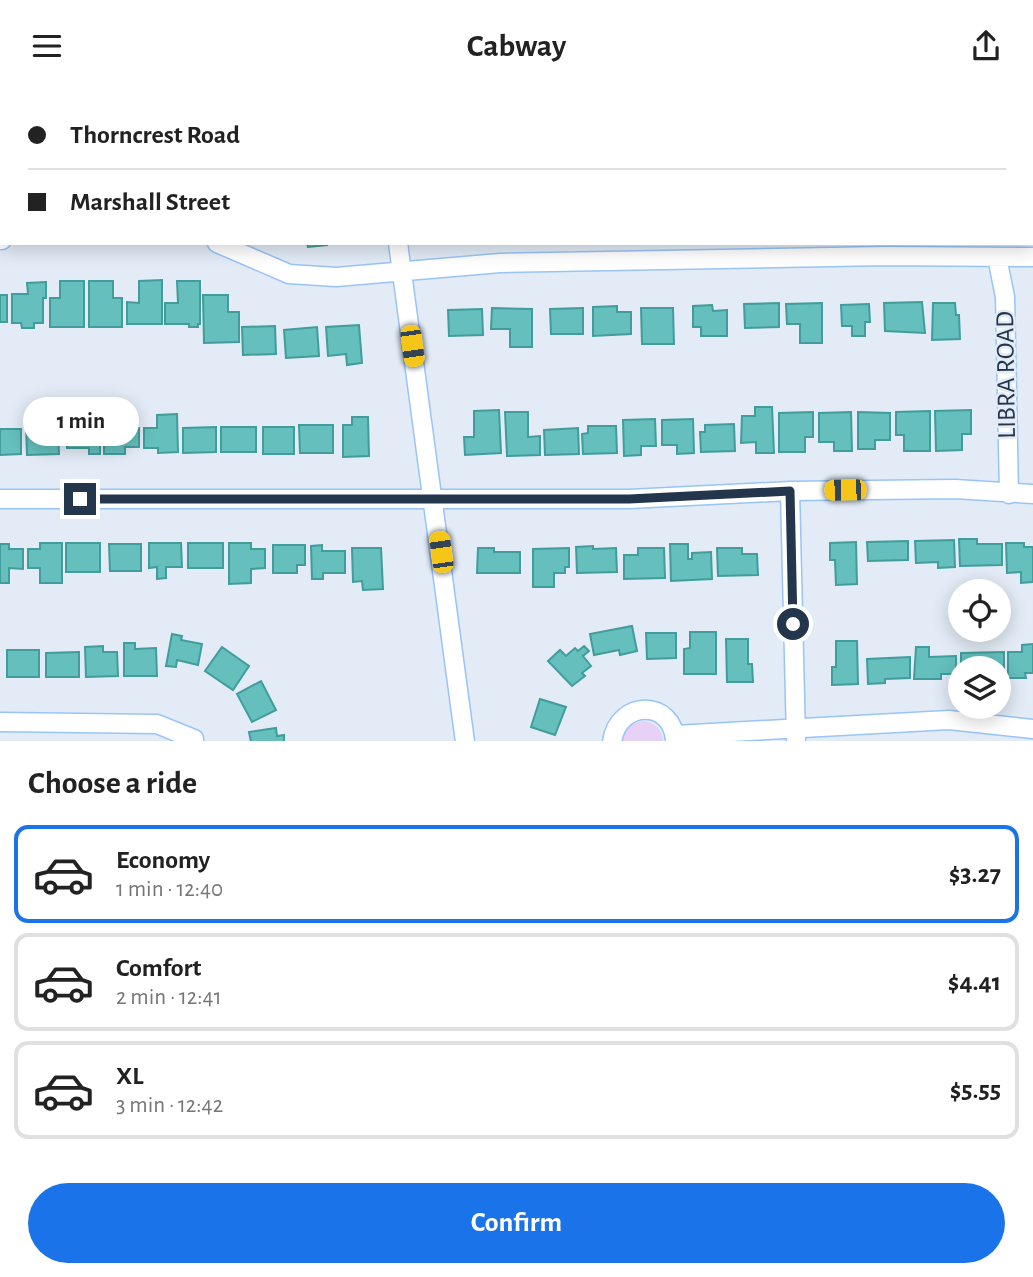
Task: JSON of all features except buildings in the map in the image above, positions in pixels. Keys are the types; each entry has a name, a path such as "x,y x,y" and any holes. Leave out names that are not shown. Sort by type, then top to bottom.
{"street":[{"path":"222,245 289,274 336,277 500,263 884,250 1033,257"},
{"path":"398,245 465,741"},
{"name":"LIBRA ROAD","path":"997,257 1005,297 1009,494"},
{"path":"0,499 629,499 790,491 955,489 1033,494"},
{"path":"790,491 796,736"},
{"path":"612,741 618,722 635,710 646,709 665,717 675,738 796,736 949,720 1033,729"},
{"path":"0,722 158,724 194,741"}],"shaded area":[{"path":"635,723 651,723 661,733 663,741 622,741 624,734"}],"route":[{"path":"80,499 629,499 790,491 793,624"}]}
